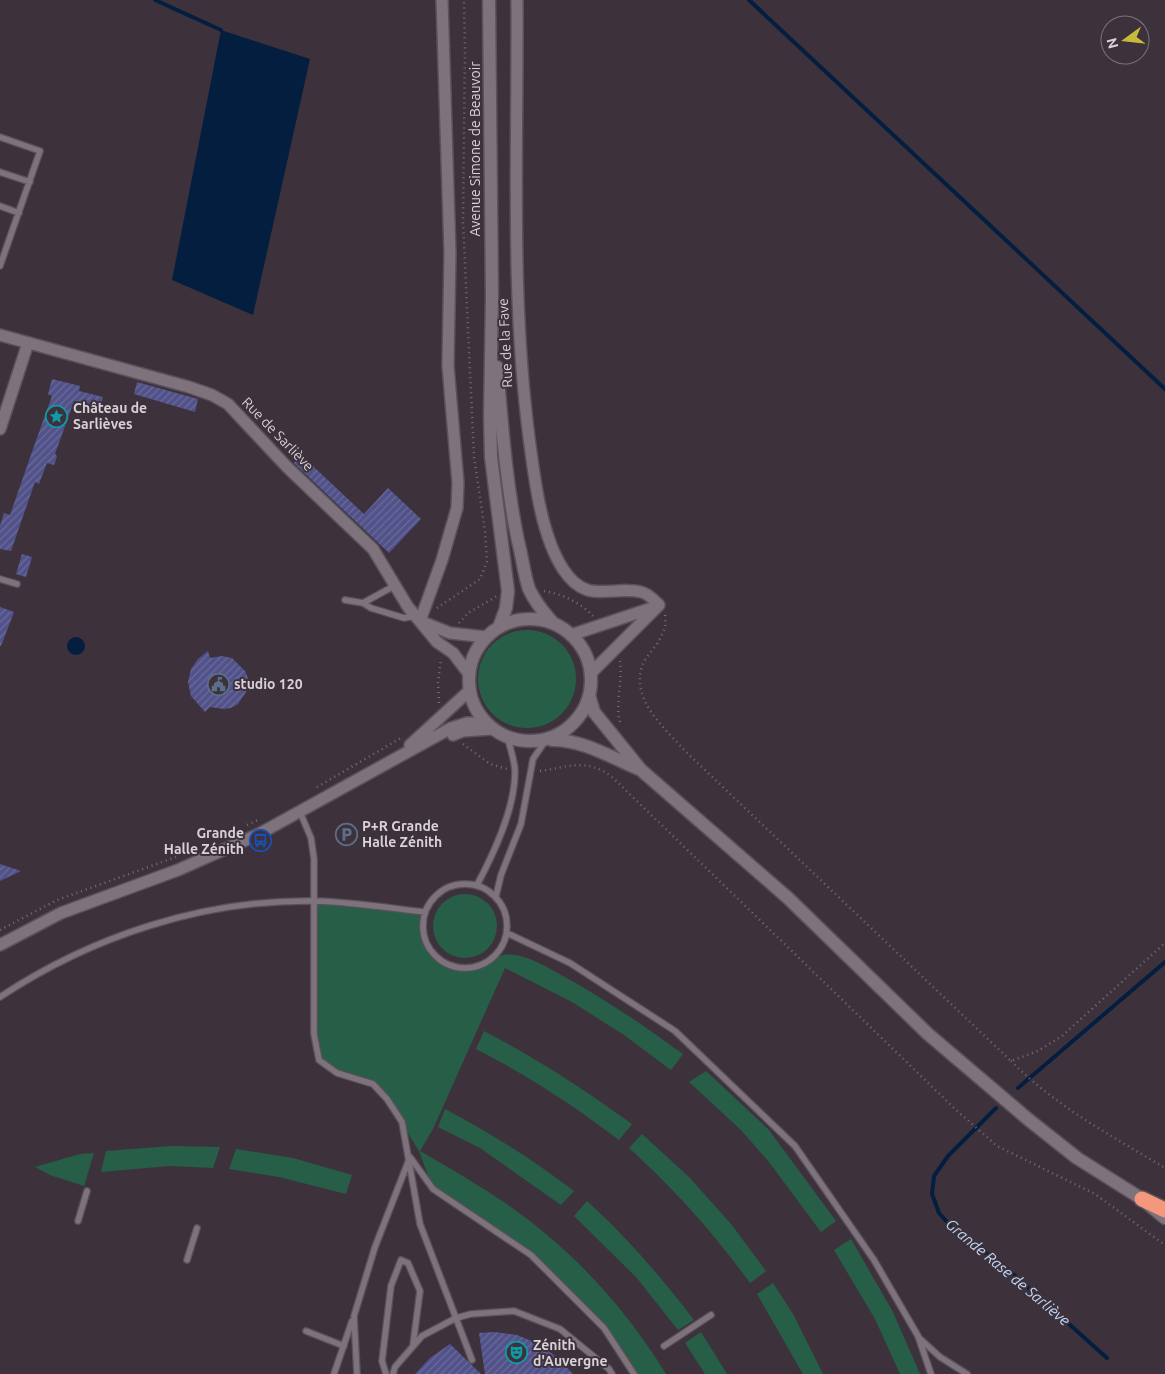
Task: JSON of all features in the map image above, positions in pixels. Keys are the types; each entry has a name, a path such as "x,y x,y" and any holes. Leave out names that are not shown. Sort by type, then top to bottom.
{"highway":[{"path":"1142,1199 1165,1210"}],"main road":[{"name":"Avenue Simone de Beauvoir","path":"488,0 492,297"},
{"path":"492,297 491,457 508,591 502,626"},
{"path":"492,297 510,501 529,589 540,608 553,623 571,635 584,653 591,673 590,695 594,712 641,770 788,898 873,982 957,1059 1077,1158 1142,1199 1165,1218"},
{"path":"490,414 495,424 514,590 502,626"},
{"path":"553,623 537,619 521,619 502,626 486,637 474,654 469,674 469,691 476,709 489,726 508,738 527,742 567,740 585,744 641,770"},
{"path":"546,740 561,734 574,724 584,710 590,695"}],"street":[{"path":"442,0 450,244 448,366 458,483 457,508 442,560 418,618 450,633 486,637"},
{"name":"Rue de la Fave","path":"517,0 518,318 521,378 535,482 553,549 563,569 572,579 584,589 601,593 641,592 651,596 659,605"},
{"name":"Rue de Sarliève","path":"0,335 190,387 212,395 228,404 287,467 373,549 394,586 430,634 453,653 469,674"},
{"path":"0,429 28,344"},
{"path":"571,635 604,626 659,605"},
{"path":"591,673 659,605"},
{"path":"393,758 469,691"},
{"path":"0,945 61,912 178,870 257,835 393,758 451,728 467,722 489,726"},
{"path":"393,758 402,761 455,733 489,726"}],"lane":[{"path":"0,137 40,151 0,266"},
{"path":"0,172 30,182"},
{"path":"0,206 19,213"},
{"path":"0,579 17,584"},
{"path":"345,600 363,602 394,586"},
{"path":"363,602 370,608 391,615 404,618 418,618"},
{"path":"477,885 493,854 505,820 515,772 508,738"},
{"path":"496,896 501,875 521,824 533,759 546,740"},
{"path":"300,812 311,838 313,852 314,1034 319,1060 337,1074 373,1084 402,1122 410,1157 420,1224 472,1360"},
{"path":"464,884 477,885 496,896 503,907 507,920 507,932 503,946 494,957 482,965 469,968 455,967 437,957 425,940 423,926 425,912 431,901 440,892 451,886 464,884"},
{"path":"0,997 61,961 132,932 202,912 237,906 313,901 425,912"},
{"path":"507,932 570,963 675,1031 795,1146 874,1260 918,1336 931,1374"},
{"path":"334,1374 375,1248 410,1157"},
{"path":"410,1157 432,1190 531,1255 604,1328 634,1374"},
{"path":"78,1221 87,1191"},
{"path":"187,1260 197,1228"},
{"path":"386,1374 382,1361 391,1286 401,1260 408,1263 420,1291 413,1346"},
{"path":"392,1374 395,1367 422,1336 456,1318 471,1314 514,1311 560,1329 612,1374"},
{"path":"664,1346 711,1315"},
{"path":"354,1316 357,1374"},
{"path":"306,1331 344,1346"},
{"path":"918,1336 940,1357 967,1374"}],"path":[{"path":"418,618 480,579 487,562 485,531 474,457 463,222 466,48 464,0"},
{"path":"529,589 556,593 584,606 604,626"},
{"path":"450,633 468,613 490,599 508,591"},
{"path":"659,605 664,614 666,630 643,664 639,678 641,692 652,712 686,751 1034,1084 1064,1106 1165,1168"},
{"path":"616,646 620,663 621,691 618,719 623,728"},
{"path":"444,647 438,682 439,704 444,715"},
{"path":"455,733 470,751 490,764 515,772"},
{"path":"314,789 404,736"},
{"path":"530,772 588,765 600,768 611,776 997,1146 1072,1181 1095,1194 1165,1245"},
{"path":"240,829 264,816"},
{"path":"0,930 57,900 180,855"},
{"path":"1011,1061 1038,1051 1062,1036 1165,943"}],"green space":[{"path":"527,630 546,634 562,644 572,660 576,679 572,698 562,714 546,724 527,728 508,724 492,714 482,698 478,679 482,660 492,644 508,634"},
{"path":"465,894 483,899 488,903 492,908 497,926 492,944 488,949 483,953 465,958 447,953 442,949 438,944 433,926 438,908 442,903 447,899"},
{"path":"313,901 425,912 426,940 432,952 443,962 454,967 464,968 506,955 528,958 593,993 683,1054 671,1070 624,1035 572,1002 505,968 433,1129 420,1151 501,1201 532,1223 564,1250 597,1282 627,1317 666,1374 634,1374 604,1328 531,1255 433,1189 419,1151 387,1099 373,1084 337,1073 319,1060 314,1034"},
{"path":"484,1031 560,1074 632,1124 619,1140 549,1091 476,1049"},
{"path":"706,1071 769,1130 836,1221 821,1232 769,1162 741,1130 689,1082"},
{"path":"445,1109 511,1147 574,1191 561,1205 480,1148 438,1127"},
{"path":"642,1134 689,1177 731,1224 766,1271 750,1283 693,1212 629,1148"},
{"path":"172,1146 220,1147 213,1168 170,1166 101,1172 106,1151"},
{"path":"236,1149 293,1158 352,1175 346,1194 279,1177 229,1169"},
{"path":"94,1153 84,1186 50,1175 35,1167 80,1154"},
{"path":"587,1201 643,1258 694,1320 678,1330 636,1277 574,1216"},
{"path":"851,1239 893,1312 920,1374 900,1374 875,1319 834,1250"},
{"path":"773,1283 793,1314 823,1374 803,1374 757,1294"},
{"path":"701,1332 727,1374 705,1374 685,1343"}],"water":[{"path":"221,30 310,59 253,315 172,280"},
{"path":"76,637 84,642 85,646 80,654 76,655 68,650 67,646 72,638"}],"building":[{"path":"52,379 80,386 79,391 103,397 100,407 74,401 55,454 57,456 54,465 47,463 39,484 35,482 11,551 0,549 0,526 4,513 10,515 52,396 48,394"},
{"path":"137,382 198,399 195,412 134,394"},
{"path":"300,454 364,514 388,488 421,519 389,553 294,463"},
{"path":"22,554 32,557 26,577 16,574"},
{"path":"0,607 14,612 1,646 0,646"},
{"name":"studio 120","path":"208,651 210,658 222,656 232,658 245,671 248,678 246,692 238,704 231,708 210,707 205,712 191,696 188,682 191,669 198,659"},
{"path":"0,864 21,871 0,881"},
{"name":"Zénith d'Auvergne","path":"494,1332 517,1335 539,1344 558,1358 573,1374 485,1374 479,1333"},
{"path":"450,1344 481,1374 415,1374 430,1358"}],"waterway":[{"path":"155,0 221,30"},
{"path":"749,0 1165,389"},
{"name":"Grande Rase de Sarliève","path":"1018,1088 1165,962"},
{"name":"Grande Rase de Sarliève","path":"996,1108 948,1156 934,1176 932,1194 939,1213 957,1233 1003,1265 1107,1358"}],"place":[{"name":"Château de Sarlièves","path":"57,416"},
{"name":"studio 120","path":"218,684"},
{"name":"P+R Grande Halle Zénith","path":"346,834"},
{"name":"Grande Halle Zénith","path":"260,841"},
{"name":"Zénith d'Auvergne","path":"517,1353"}]}
